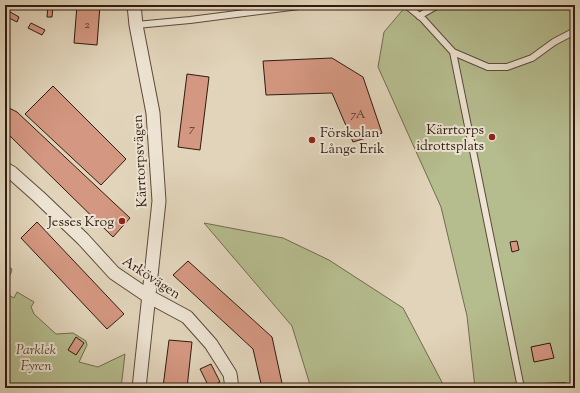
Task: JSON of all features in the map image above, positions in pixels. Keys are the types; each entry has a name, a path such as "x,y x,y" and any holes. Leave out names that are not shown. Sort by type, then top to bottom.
{"street":[{"name":"Kärrtorpsvägen","path":"134,5 136,24 153,113 159,201 139,388"},
{"name":"Arkövägen","path":"5,169 12,173 39,197 83,239 114,273 148,296 187,318 211,344 230,374 232,388"}],"lane":[{"path":"136,24 190,20 308,5"},
{"path":"406,5 419,16 453,52 488,67 508,68 532,58 554,42 575,31"},
{"path":"419,16 438,5"},
{"path":"453,52 521,388 564,386 570,388"}],"green space":[{"name":"Kärrtorps idrottsplats","path":"407,5 575,5 575,388 475,388 467,316 441,207 378,67 384,32"},
{"path":"204,223 283,238 329,260 403,308 445,388 311,388 292,326"},
{"path":"5,265 12,269 5,284"},
{"name":"Parklek Fyren","path":"17,292 34,302 31,307 34,314 56,334 73,333 86,341 87,345 79,362 98,367 125,354 121,388 5,388 5,293 14,298"}],"building":[{"path":"17,5 40,5 40,9 17,8"},
{"path":"48,5 53,5 52,17 47,17"},
{"path":"77,5 100,5 97,45 74,43"},
{"path":"5,9 19,17 17,22 5,16"},
{"path":"31,23 45,30 42,35 28,28"},
{"path":"332,58 363,77 382,133 353,142 332,93 266,95 263,61"},
{"path":"187,74 209,77 200,150 178,147"},
{"path":"53,86 126,159 101,185 25,114"},
{"path":"5,106 17,112 130,218 113,237 10,136 5,134"},
{"path":"37,222 124,314 107,329 21,238"},
{"path":"517,241 519,250 512,252 510,242"},
{"path":"188,261 272,337 283,388 262,388 253,349 173,275"},
{"path":"76,337 84,343 76,355 68,350"},
{"path":"169,340 192,342 187,388 163,387"},
{"path":"550,343 554,358 534,362 531,347"},
{"path":"211,364 220,382 209,387 200,369"}],"place":[{"name":"Kärrtorps idrottsplats","path":"492,137"},
{"name":"Förskolan Långe Erik","path":"312,140"},
{"name":"Jesses Krog","path":"122,221"}]}
